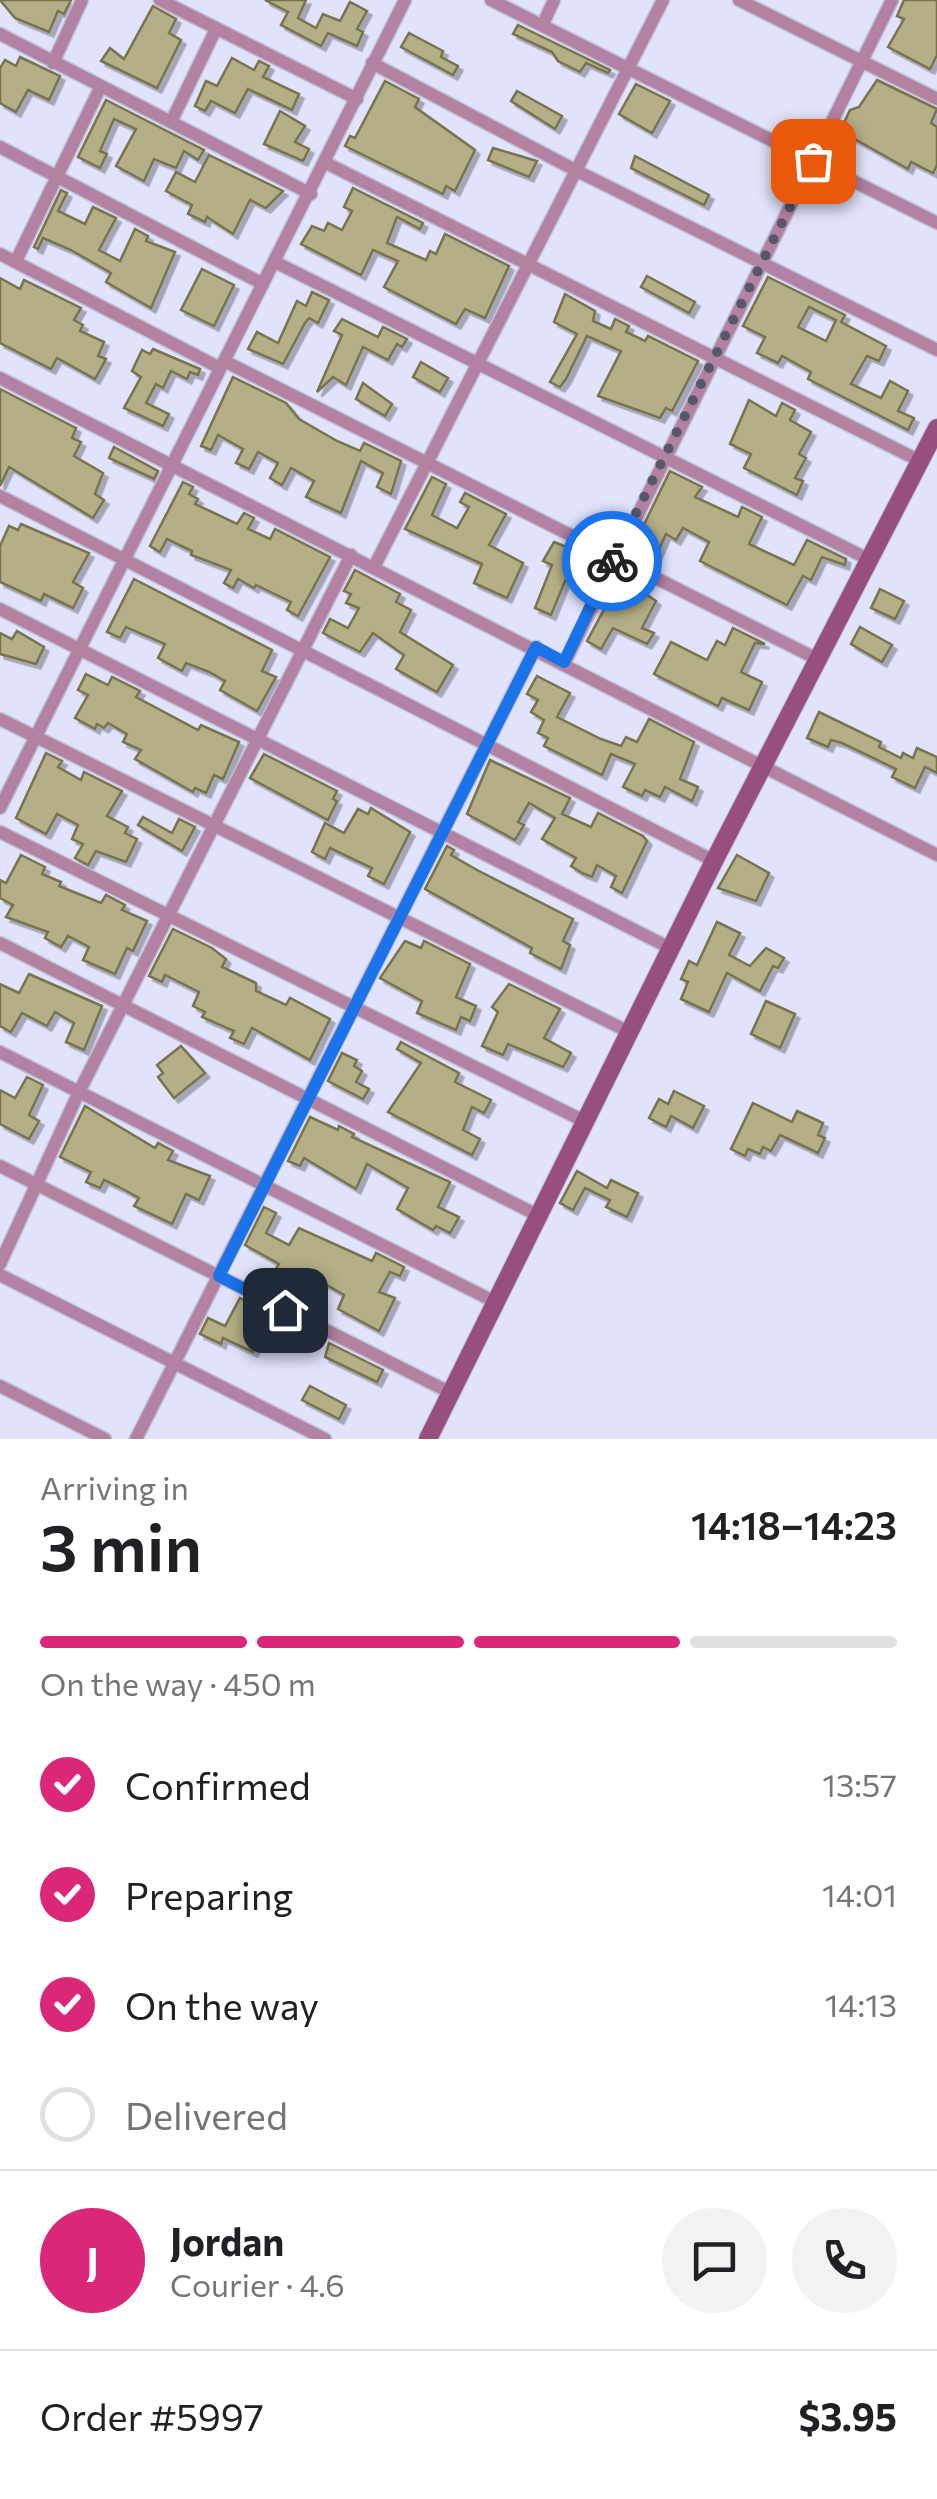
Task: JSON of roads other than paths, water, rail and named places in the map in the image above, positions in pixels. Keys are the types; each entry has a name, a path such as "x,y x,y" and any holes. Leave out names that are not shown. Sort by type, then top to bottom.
{"main road":[{"path":"428,1439 714,861 937,428"}],"street":[{"path":"53,63 82,0"},
{"path":"160,0 356,99"},
{"path":"491,0 630,66 937,223"},
{"path":"543,24 554,0"},
{"path":"374,567 663,0"},
{"path":"738,0 937,99"},
{"path":"564,662 892,0"},
{"path":"0,808 311,194 403,1"},
{"path":"172,120 216,29"},
{"path":"0,34 311,194"},
{"path":"372,63 574,170 937,350"},
{"path":"16,261 100,88"},
{"path":"0,147 263,284"},
{"path":"326,163 920,461"},
{"path":"0,254 820,660"},
{"path":"274,262 870,560"},
{"path":"0,378 536,647 937,855"},
{"path":"0,496 714,861"},
{"path":"0,1264 79,1092 351,554"},
{"path":"0,610 672,949"},
{"path":"136,1439 536,647"},
{"path":"0,719 631,1034"},
{"path":"0,832 586,1122"},
{"path":"0,943 540,1217"},
{"path":"0,1052 497,1303"},
{"path":"0,1166 449,1392"},
{"path":"0,1275 326,1439"},
{"path":"0,1386 105,1439"}]}
